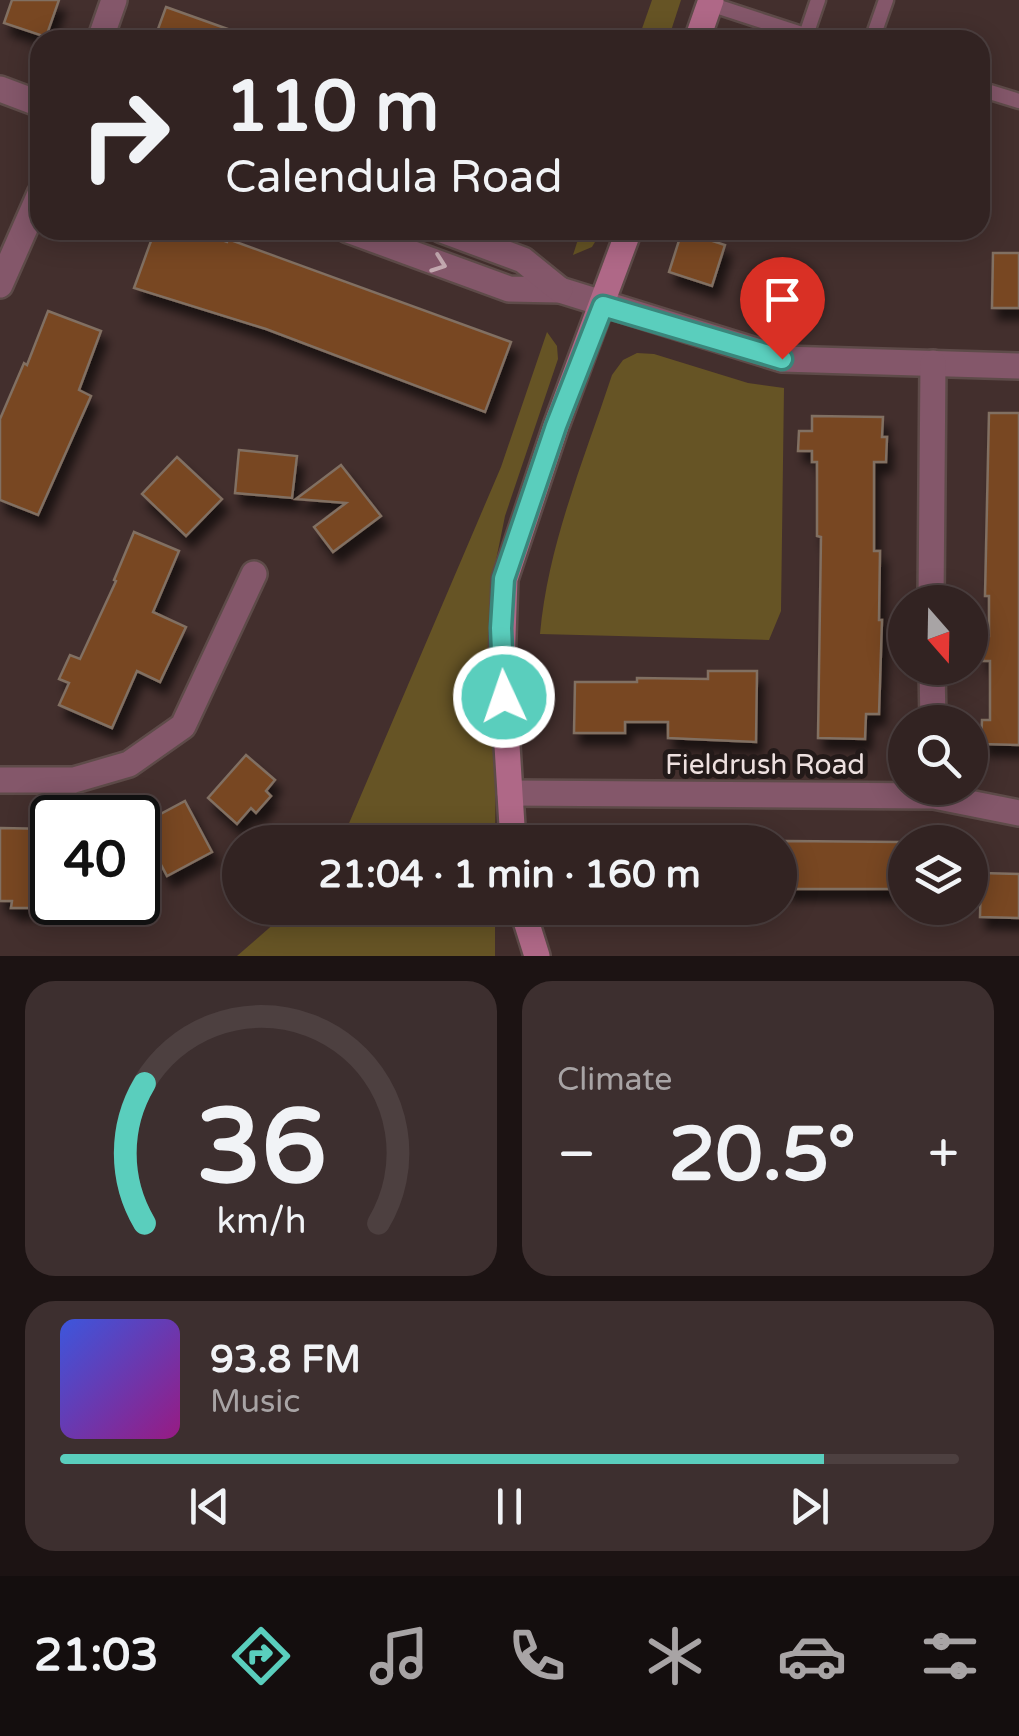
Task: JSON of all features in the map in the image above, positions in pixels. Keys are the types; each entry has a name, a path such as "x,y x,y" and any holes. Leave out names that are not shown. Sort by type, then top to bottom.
{"street":[{"path":"104,30 114,0"},
{"path":"701,30 711,2"},
{"path":"0,89 30,100"},
{"path":"0,285 30,217"},
{"path":"375,240 509,289 560,290"},
{"path":"469,240 523,260 560,290 782,359 1019,366"},
{"path":"512,825 502,666 504,579 626,240"},
{"path":"931,585 933,363"},
{"path":"0,780 74,780 129,764 183,726 254,574"},
{"name":"Fieldrush Road","path":"510,793 888,792"},
{"name":"Fieldrush Road","path":"987,805 1019,813"},
{"path":"527,925 537,956"}],"lane":[{"path":"814,30 818,0"},
{"path":"876,30 886,0"},
{"path":"711,2 790,30"},
{"path":"990,92 1019,102"}],"shaded area":[{"path":"652,0 681,0 671,30 642,30"},
{"path":"578,240 596,240 592,247 573,255"},
{"path":"547,332 557,346 558,359 505,516 493,575 489,689 496,767 495,825 348,825 501,467"},
{"path":"637,353 654,354 748,383 784,388 781,611 769,640 540,634 559,535 612,375 623,360"},
{"path":"273,925 495,925 495,956 237,956"}],"building":[{"path":"12,0 59,0 48,30 30,32 4,23"},
{"path":"166,7 230,30 158,30"},
{"path":"151,240 231,240 511,342 485,412 266,329 134,288"},
{"path":"679,240 710,240 725,245 712,286 669,272"},
{"path":"993,253 1019,253 1019,308 992,308"},
{"path":"48,311 101,331 79,390 91,396 38,515 0,500 0,419"},
{"path":"989,413 1019,413 1019,745 988,744 989,596 985,585"},
{"path":"812,416 883,417 882,437 887,437 886,462 874,462 874,551 880,551 882,620 879,714 866,714 865,739 818,738 821,537 817,536 817,462 812,462 812,451 798,451 799,431 812,431"},
{"path":"239,450 297,456 292,498 235,493"},
{"path":"177,457 222,499 186,536 142,494"},
{"path":"341,465 381,516 333,552 314,527 346,503 296,499"},
{"path":"134,532 179,551 153,612 186,627 160,682 137,671 112,728 59,705 69,683 59,679 70,655 80,659"},
{"path":"708,671 757,671 756,742 668,738 668,722 625,722 625,733 574,733 575,682 708,679"},
{"path":"246,755 275,780 266,791 271,796 256,813 251,808 237,824 208,798"},
{"path":"185,801 212,852 167,876 160,863 160,814"},
{"path":"0,828 30,829 30,908 11,908 12,901 0,901"},
{"path":"797,841 888,842 888,889 797,889"},
{"path":"988,873 1019,874 1019,918 988,917"}],"route":[{"path":"504,697 504,579 556,426 603,306 782,359"}]}
